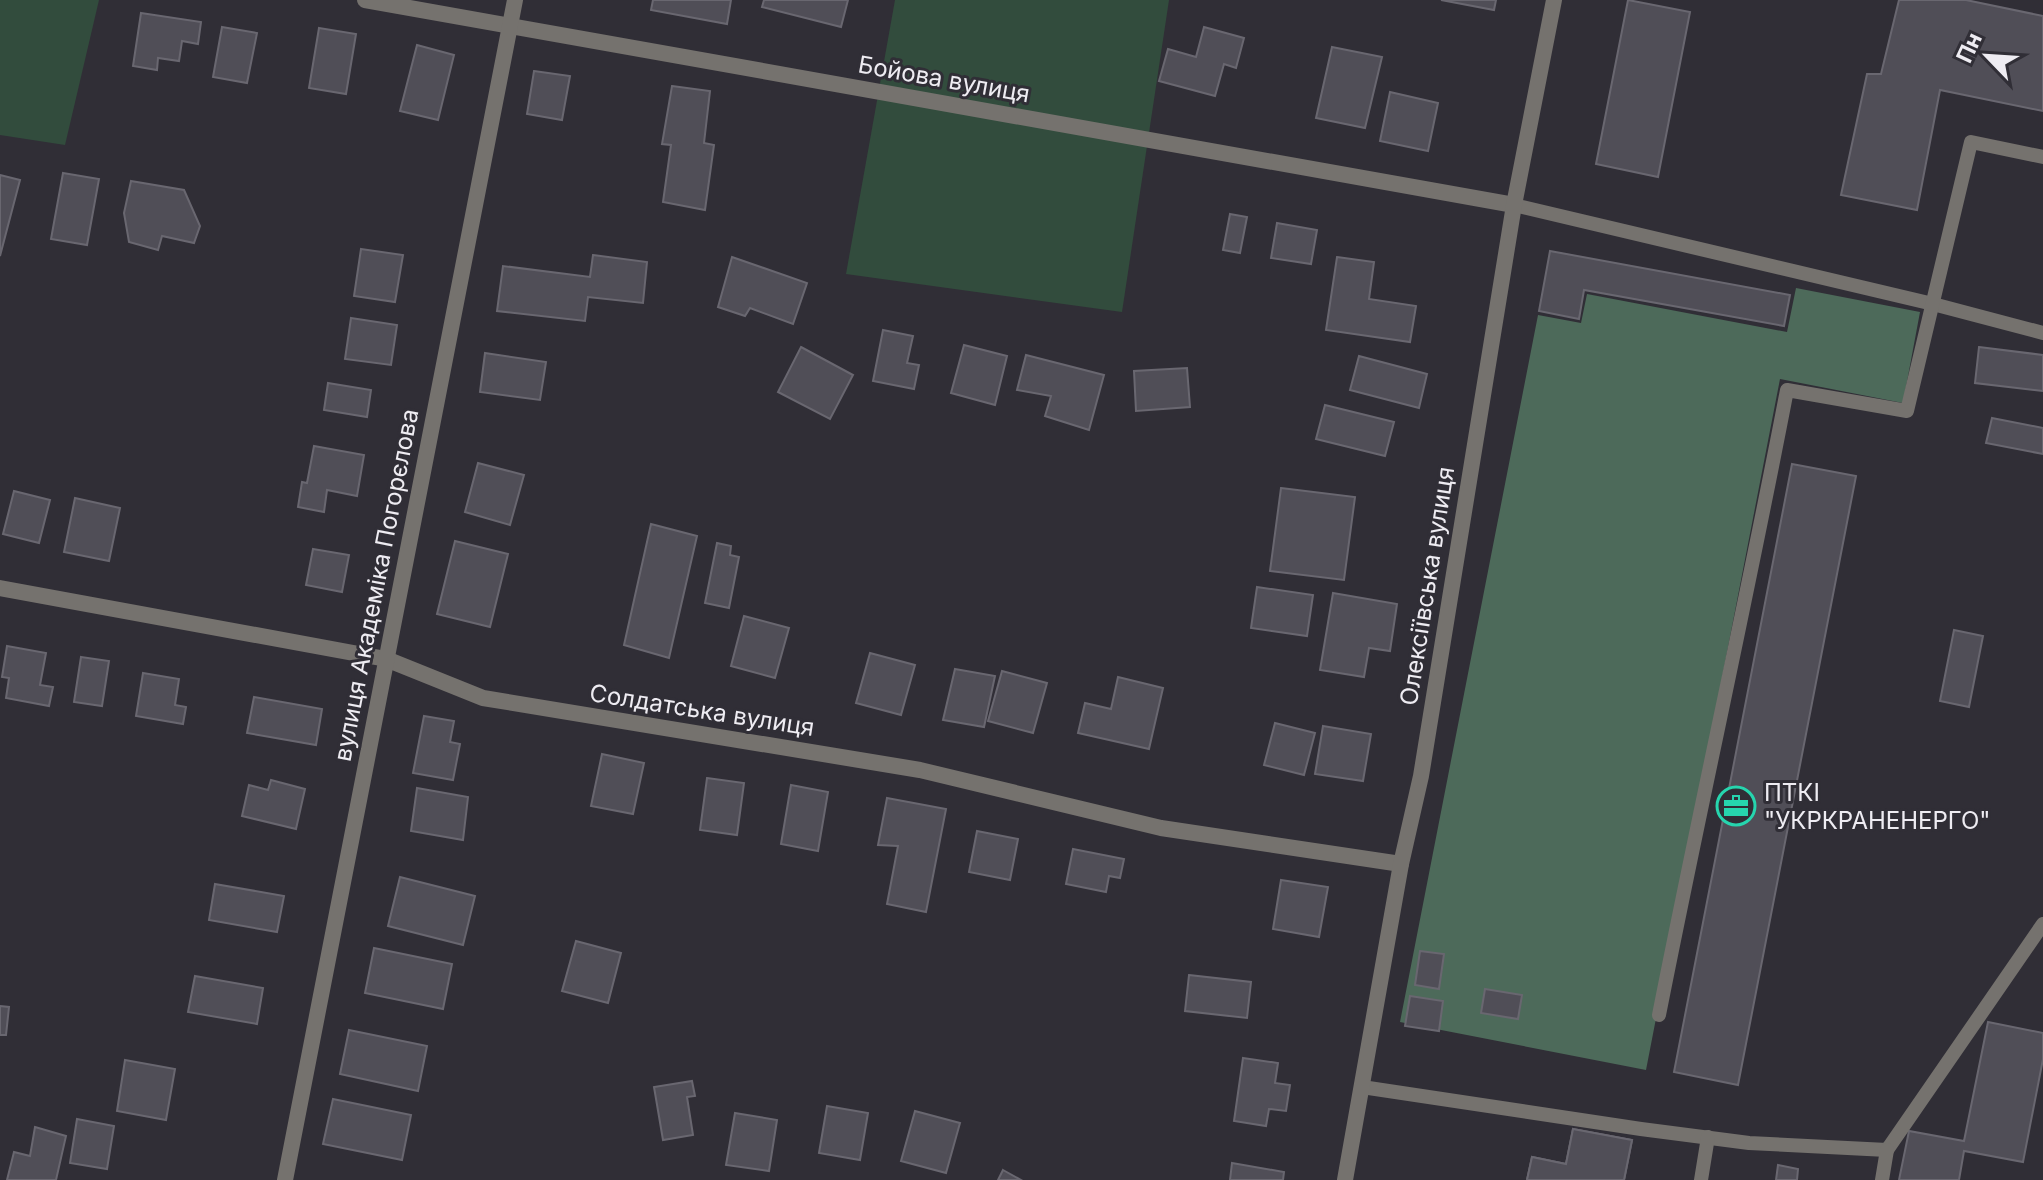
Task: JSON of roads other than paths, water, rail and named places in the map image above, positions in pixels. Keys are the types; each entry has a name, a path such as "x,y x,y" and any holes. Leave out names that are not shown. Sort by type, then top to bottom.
{"street":[{"name":"Бойова вулиця","path":"365,0 1514,205"},
{"name":"вулиця Академіка Погорєлова","path":"285,1180 515,0"},
{"name":"Олексіївська вулиця","path":"1345,1180 1401,864 1421,776 1514,205 1554,0"},
{"name":"Солдатська вулиця","path":"0,588 386,659 483,698 920,770 1161,828 1401,864"}],"lane":[{"path":"1659,1015 1787,390 1907,411 1971,142 2043,157"},
{"path":"1514,205 2043,333"},
{"path":"1882,1180 1887,1150 2043,924"},
{"path":"1362,1087 1749,1143 1887,1150"},
{"path":"1701,1180 1708,1137"}],"place":[{"name":"ПТКІ \"УКРКРАНЕНЕРГО\"","path":"1736,806"}]}
